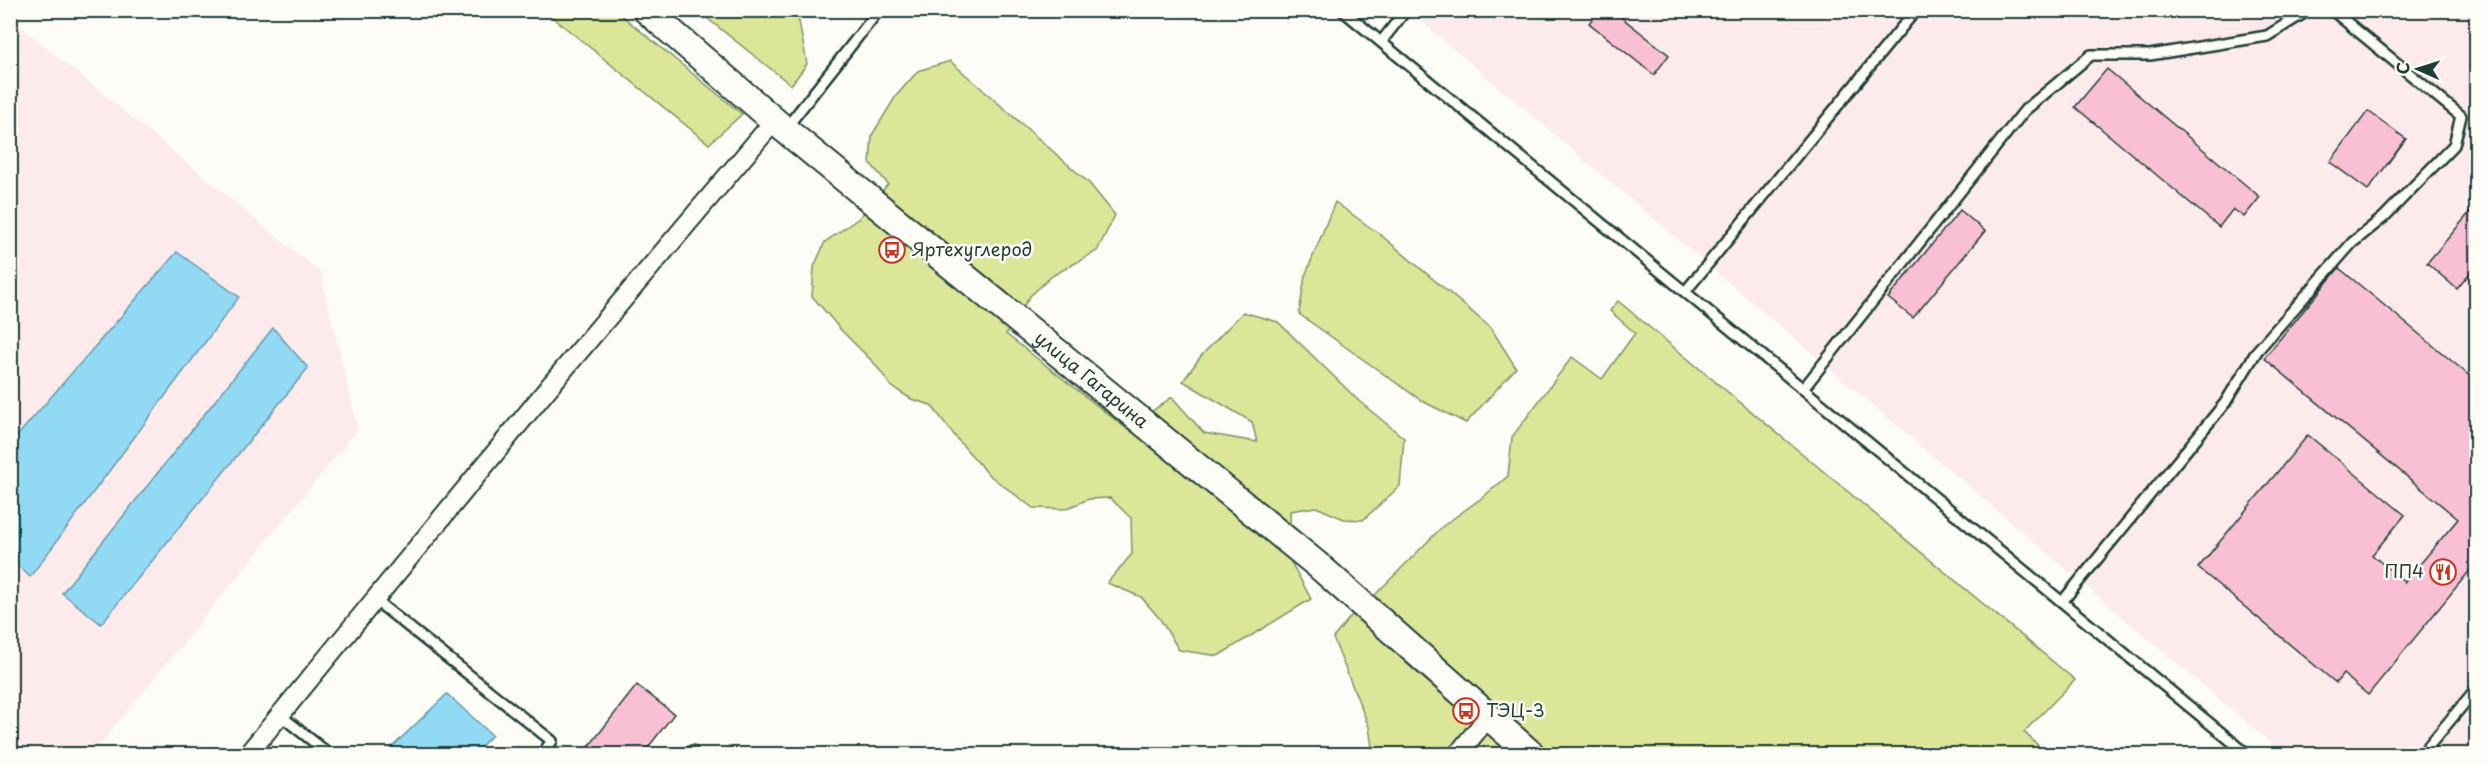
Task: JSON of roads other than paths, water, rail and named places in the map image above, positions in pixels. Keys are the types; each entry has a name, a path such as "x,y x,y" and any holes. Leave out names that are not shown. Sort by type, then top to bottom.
{"main road":[{"name":"улица Гагарина","path":"646,10 779,125 1320,567 1531,754"}],"street":[{"path":"248,754 547,390 779,125"},
{"path":"1458,754 1488,717"}],"lane":[{"path":"779,125 879,10"},
{"path":"1342,10 2247,754"},
{"path":"1381,42 1406,10"},
{"path":"1685,292 1916,10"},
{"path":"1803,389 2025,110 2091,55 2150,55 2267,36 2309,10"},
{"path":"2062,602 2225,403 2257,351 2352,243 2384,217 2454,145 2461,116 2332,10"},
{"path":"375,600 552,741 542,754"},
{"path":"2422,754 2476,689"},
{"path":"280,715 328,754"}],"water":[{"path":"177,252 239,297 30,577 11,559 11,443"},
{"path":"273,328 308,368 101,624 62,593"},
{"path":"447,694 492,735 474,754 392,754 388,751"}],"place":[{"name":"Яртехуглерод","path":"892,250"},
{"name":"ПП4","path":"2443,572"},
{"name":"ТЭЦ-3","path":"1466,711"}]}
